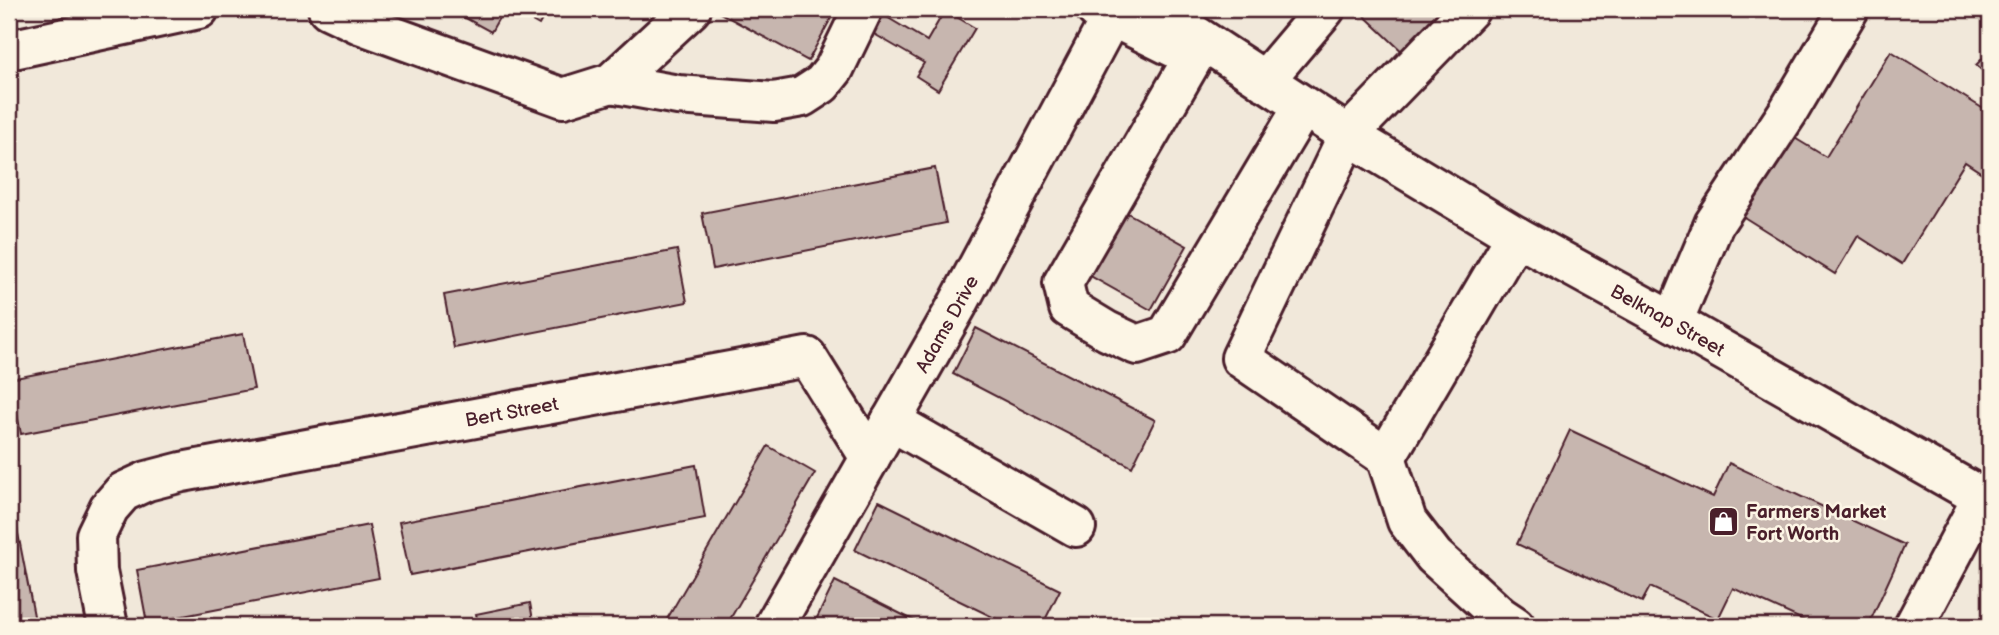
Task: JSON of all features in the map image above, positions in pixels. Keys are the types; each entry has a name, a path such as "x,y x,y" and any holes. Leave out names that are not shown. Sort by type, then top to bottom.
{"street":[{"path":"9,50 199,9"},
{"path":"328,9 385,20 563,98 611,83 691,9"},
{"path":"611,83 678,95 774,102 802,97 822,84 834,69 863,9"},
{"name":"Belknap Street","path":"1157,9 1348,135 1516,236 1986,500"},
{"path":"1264,81 1325,9"},
{"path":"1470,9 1348,135 1241,358 1386,457 1407,522 1434,556 1500,616 1515,626"},
{"path":"1673,322 1714,224 1788,112 1849,9"},
{"name":"Belknap Street","path":"1103,13 1348,135"},
{"name":"Adams Drive","path":"774,626 958,304 1103,13"},
{"path":"1193,58 1063,283 1069,308 1107,331 1137,345 1167,335 1300,111"},
{"path":"1386,457 1516,236"},
{"name":"Bert Street","path":"108,626 97,571 96,535 109,508 123,492 147,481 181,472 807,357 870,458"},
{"path":"891,421 1076,527"},
{"path":"1914,626 1986,500"}],"building":[{"path":"449,9 504,9 491,32"},
{"path":"511,9 548,9 539,25"},
{"path":"713,9 836,9 808,61"},
{"path":"1357,9 1451,9 1407,56"},
{"path":"945,10 975,28 938,90 916,76 924,63 869,31 880,13 927,41"},
{"path":"1891,51 1990,113 1990,161 1982,173 1965,162 1902,264 1858,236 1835,274 1739,214 1788,134 1826,157"},
{"path":"1990,51 1990,78 1976,65"},
{"path":"935,168 946,223 713,269 702,213"},
{"path":"1122,210 1187,246 1151,310 1087,274"},
{"path":"677,250 687,302 454,348 444,295"},
{"path":"976,328 1155,420 1132,467 953,374"},
{"path":"243,334 254,389 21,434 10,379"},
{"path":"1570,430 1713,497 1729,463 1905,545 1868,626 1816,626 1733,588 1718,619 1650,587 1642,602 1517,544"},
{"path":"768,446 815,473 726,626 680,626 667,619"},
{"path":"696,465 705,518 410,575 399,522"},
{"path":"9,487 36,626 9,626"},
{"path":"879,501 1060,590 1042,626 1011,626 855,550"},
{"path":"369,525 379,578 147,623 137,570"},
{"path":"835,581 925,626 813,626"},
{"path":"530,603 534,626 479,626 476,614"}],"place":[{"name":"Farmers Market Fort Worth","path":"1723,522"}]}
